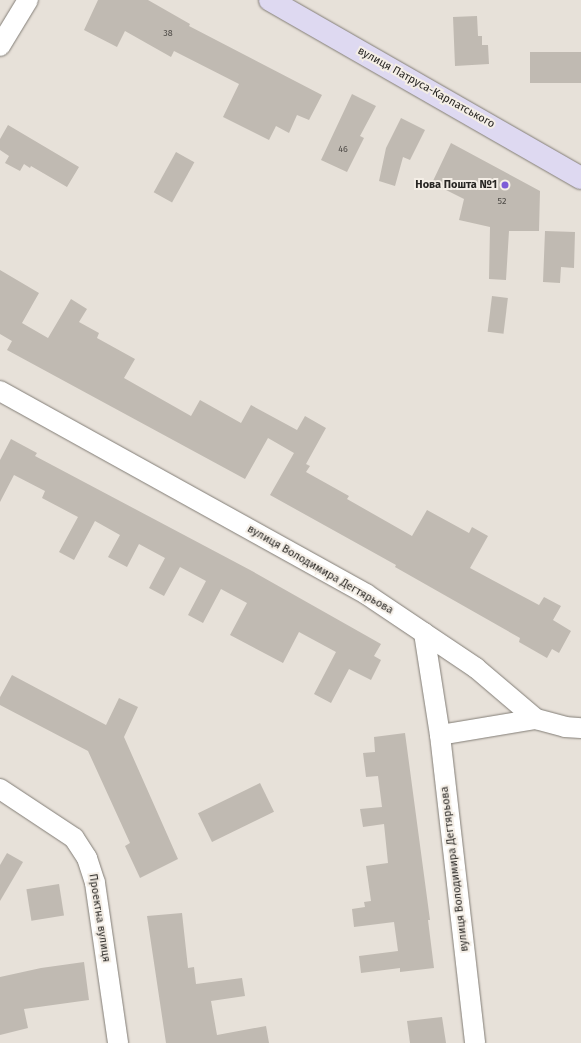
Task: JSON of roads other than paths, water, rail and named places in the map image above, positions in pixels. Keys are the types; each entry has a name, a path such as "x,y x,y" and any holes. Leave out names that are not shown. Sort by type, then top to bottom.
{"main road":[{"name":"вулиця Патруса-Карпатського","path":"270,0 581,178"}],"street":[{"path":"0,46 28,0"},
{"name":"вулиця Володимира Дегтярьова","path":"0,391 366,594 424,633 440,735 475,1043"},
{"path":"424,633 476,668 536,718 565,726 581,728"},
{"path":"440,735 536,718"},
{"name":"Проектна вулиця","path":"0,789 74,838 87,858 95,883 118,1043"}],"place":[{"name":"Нова Пошта №1","path":"505,185"}]}
